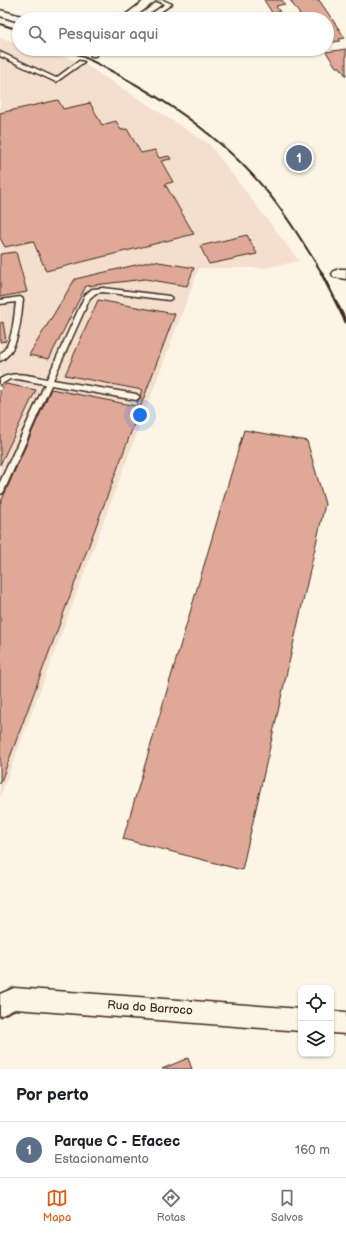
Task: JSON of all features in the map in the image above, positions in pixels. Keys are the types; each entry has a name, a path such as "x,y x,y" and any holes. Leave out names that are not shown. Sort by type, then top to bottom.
{"street":[{"path":"135,12 152,0"},
{"path":"0,13 12,16"},
{"name":"Rua do Barroco","path":"0,1004 14,998 298,1020"},
{"path":"334,1022 346,1023"}],"lane":[{"path":"157,12 169,4 158,0"},
{"path":"0,54 56,80 81,62"},
{"path":"0,491 87,297 94,291 103,290 169,298"},
{"path":"0,302 20,299 14,338 4,356 0,358"},
{"path":"0,382 8,377 17,376 136,397"}],"shaded area":[{"path":"0,38 12,41 12,56 61,56 81,62 209,144 299,261 265,268 199,268 0,797"}],"building":[{"path":"264,0 282,0 285,4 276,6 280,12 272,12"},
{"path":"290,0 319,0 327,12 298,12"},
{"path":"334,22 345,38 339,39 340,41 334,42"},
{"path":"346,49 346,76 340,67 336,67 329,56 334,56 334,51"},
{"path":"58,100 63,109 90,103 102,125 116,121 121,130 127,129 141,153 155,150 159,158 169,156 171,159 161,161 173,182 165,184 194,234 46,271 33,241 5,247 0,238 0,113"},
{"path":"247,235 257,254 209,264 200,246"},
{"path":"16,252 27,292 0,297 0,254"},
{"path":"153,261 194,268 187,286 145,279 86,286 49,359 29,355 75,279"},
{"path":"98,300 175,314 0,784 0,504 51,389 136,406 142,390 65,375"},
{"path":"3,322 6,341 0,342 0,323"},
{"path":"6,384 36,390 0,465 0,390"},
{"path":"244,430 307,441 325,504 242,870 123,839"},
{"path":"188,1058 192,1069 162,1069"}],"railway":[{"path":"0,24 12,28"},
{"path":"82,56 147,91 198,125 221,144 243,165 280,208 322,273"},
{"path":"321,272 346,322"}],"place":[{"name":"Parque C - Efacec","path":"299,158"}]}
